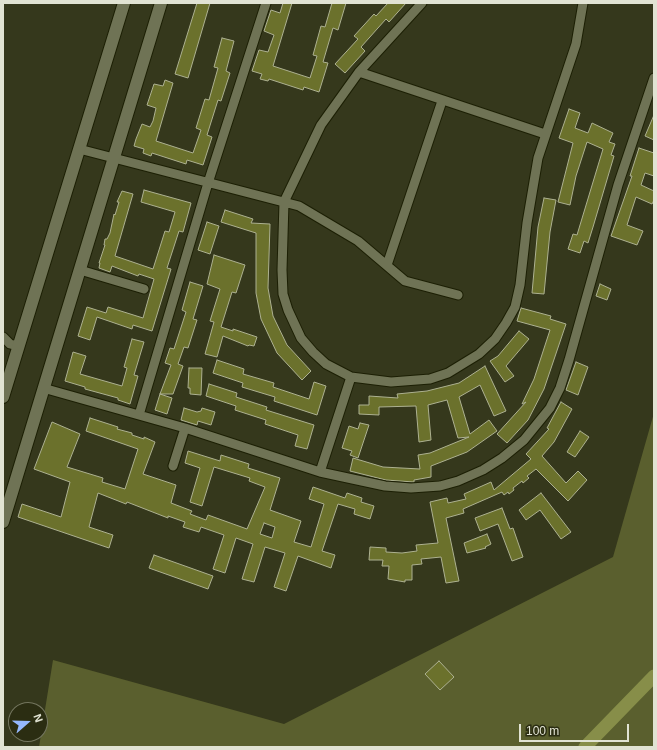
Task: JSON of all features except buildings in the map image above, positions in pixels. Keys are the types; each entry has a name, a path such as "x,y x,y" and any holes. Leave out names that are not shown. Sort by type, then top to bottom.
{"street":[{"path":"3,397 124,3"},
{"path":"3,522 43,388 115,159 161,3"},
{"path":"139,415 208,183 266,3"},
{"path":"422,3 359,72 321,125 284,202 282,270 284,294 288,310 297,331 313,352 326,364 351,377 391,382 430,379 448,374 479,354 495,339 515,307 538,158 576,44 583,3"},
{"path":"359,72 442,101 545,134"},
{"path":"43,388 185,428 320,472 385,486 411,488 440,486 458,481 482,470 502,458 529,434 550,408 560,388 618,185 654,78"},
{"path":"387,265 442,101"},
{"path":"80,149 299,206 315,214 358,241 376,258 387,265 405,281 458,295"},
{"path":"80,270 144,289"},
{"path":"3,337 10,344 18,346"},
{"path":"320,472 351,377"},
{"path":"173,466 185,428"}],"green space":[{"path":"654,413 654,747 39,747 40,742 48,742 48,702 46,702 53,660 284,724 613,557"}],"waterway":[{"path":"585,747 654,676"}]}
